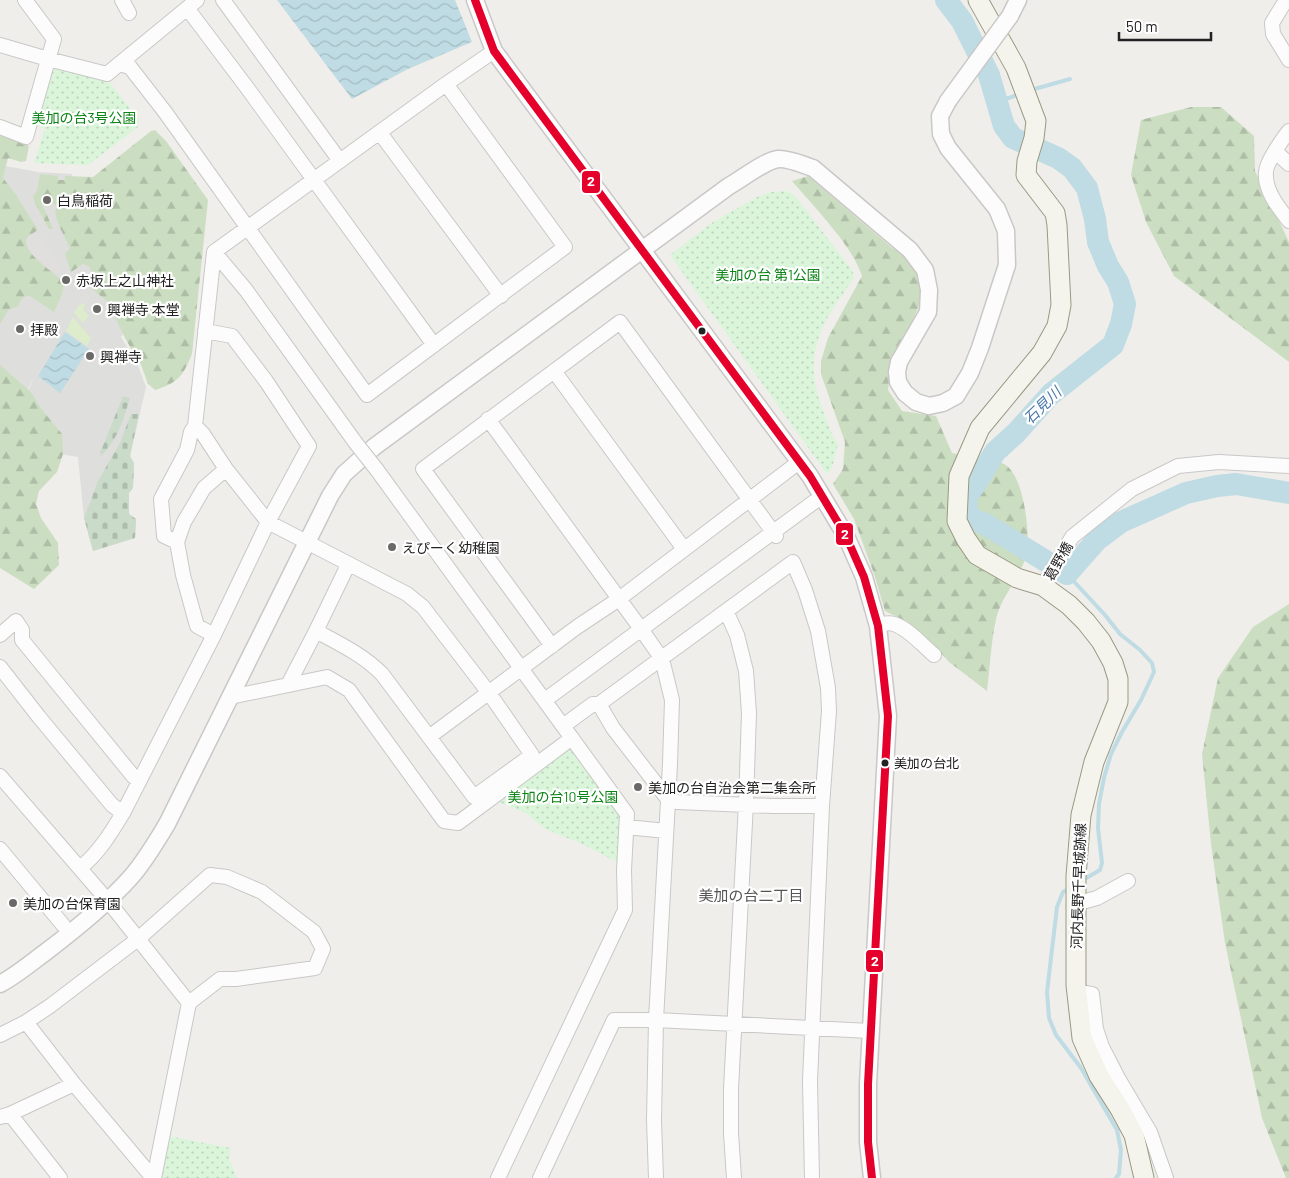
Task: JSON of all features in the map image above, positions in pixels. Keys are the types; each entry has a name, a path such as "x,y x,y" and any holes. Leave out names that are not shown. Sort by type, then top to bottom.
{"main road":[{"name":"河内長野千早城跡線","path":"978,0 1016,68 1036,121 1034,138 1027,161 1026,175 1055,213 1058,225 1061,305 1058,326 1042,353 980,428 959,476 957,521 977,555 1017,578 1044,586 1086,622 1101,641 1113,663 1118,678 1118,702 1094,762 1081,815 1076,891 1076,985 1082,1038 1099,1076 1134,1134 1144,1178"}],"street":[{"path":"0,127 26,137 54,39 25,0"},
{"path":"223,0 340,161"},
{"path":"475,0 494,51 824,497 846,536 864,577 878,626 888,716 868,1084 868,1142 872,1178"},
{"path":"0,984 57,943 108,901 131,877 152,850 167,824 330,496 344,474 406,423 729,186 778,159 813,168 910,250 925,270 930,290 928,312 899,362 898,382 905,393 916,402 929,406 943,403 956,396 970,373 980,348 1007,265 1006,231 997,209 948,148 941,134 940,116 948,101 1010,16 1018,0"},
{"path":"0,44 107,74 146,36 192,4 248,89 434,345"},
{"path":"1283,4 1272,23 1273,34 1289,60"},
{"path":"177,542 164,536 161,499 187,450 191,432 195,426 214,252 494,51"},
{"path":"119,64 130,67 248,226 368,394 565,247 446,84"},
{"path":"1289,131 1265,172 1269,190 1289,221"},
{"path":"380,133 501,296"},
{"path":"1276,152 1289,164"},
{"path":"214,252 246,290 627,814 624,870 625,910 498,1178"},
{"path":"552,646 423,468 620,322 775,534"},
{"path":"80,868 89,861 111,833 123,813 214,635 268,522 309,446 266,381 232,336 205,331"},
{"path":"554,371 684,549"},
{"path":"488,419 662,659 672,700 656,1020 654,1120 656,1178"},
{"path":"195,426 203,434 226,470 268,522 407,594 423,607 489,692 532,755 474,797 382,674 356,652 316,631"},
{"path":"429,737 577,627 619,599 799,462"},
{"name":"葛野橋","path":"1044,586 1072,536 1132,489 1178,466 1219,462 1289,466"},
{"path":"214,635 197,626 183,574 177,542 184,522 204,488 226,470"},
{"path":"544,700 775,534 814,502"},
{"path":"563,726 593,704 599,704 662,659 792,559 806,590 818,631 828,688 829,711 822,806 810,1081 812,1178"},
{"path":"288,685 348,565"},
{"path":"726,611 737,635 746,671 748,690 746,804 731,1107 734,1178"},
{"path":"0,635 16,621 22,630 22,640 139,781"},
{"path":"878,626 887,623 898,626 934,655"},
{"path":"0,667 112,805 123,813"},
{"path":"230,697 327,678 349,690 444,821 458,823 572,738"},
{"path":"599,704 614,728 668,798 677,802 822,806"},
{"path":"0,776 108,901 189,1003"},
{"path":"627,827 666,831"},
{"path":"0,849 63,925"},
{"path":"0,1035 26,1022 50,1006 138,939 210,875 227,877 262,892 314,932 323,949 315,968 236,979 220,979 189,1003 153,1178"},
{"path":"1076,891 1096,898 1128,881"},
{"path":"1082,1038 1088,1025 1087,993 1092,994 1095,1024 1102,1047 1150,1132 1166,1178"},
{"path":"540,1178 614,1020 656,1020 870,1031"},
{"path":"26,1022 74,1084 153,1178"},
{"path":"60,1178 5,1116 74,1084"}],"shaded area":[{"name":"興禅寺","path":"0,165 38,172 38,174 39,172 72,174 98,292 130,324 121,337 137,363 146,387 130,456 134,463 133,488 129,493 129,514 136,519 135,538 93,551 84,518 78,457 61,454 28,392 33,379 27,391 0,366 0,322 8,308 41,265 29,253 2,177"},
{"path":"35,233 39,233 62,270 58,274 43,265 30,251 26,243 27,238"}],"green space":[{"name":"美加の台3号公園","path":"56,67 110,83 139,120 138,127 88,165 34,163 45,128 36,125 51,71"},
{"path":"1191,107 1221,107 1254,136 1255,171 1289,242 1289,362 1174,276 1146,222 1131,175 1141,120"},
{"path":"155,130 166,141 208,200 192,354 179,378 169,385 155,390 148,384 141,365 126,340 113,313 113,306 81,280 91,272 89,266 83,264 71,272 65,254 70,248 57,221 55,210 57,207 52,202 49,194 41,196 43,206 53,229 49,229 33,196 37,191 40,174 58,176 58,180 65,180 65,176 93,177 151,131"},
{"path":"0,134 29,146 26,161 21,162 8,158 3,178 38,230 27,237 29,250 34,257 64,284 54,312 30,296 23,297 17,307 9,309 0,324"},
{"path":"808,176 891,247 911,260 921,280 921,301 909,329 892,356 888,390 902,411 936,416 952,453 1004,464 1011,470 1021,491 1026,519 1027,553 1021,569 1002,602 996,619 987,691 949,662 934,645 908,622 885,611 854,519 833,484 843,469 845,442 821,374 821,361 828,338 862,276 857,264 841,239 792,181"},
{"name":"美加の台 第1公園","path":"787,191 795,196 852,270 854,278 824,326 814,357 817,392 838,445 832,468 827,474 670,255 713,222 759,196 772,192"},
{"path":"83,303 85,305 83,310 89,315 83,323 74,313 78,306"},
{"path":"73,317 91,338 87,346 66,331"},
{"path":"0,365 30,391 43,411 62,434 63,454 57,472 39,491 36,504 41,518 58,543 59,565 34,589 0,568"},
{"path":"123,396 130,398 122,421 116,436 101,456 100,452"},
{"path":"131,414 139,414 130,456 134,463 133,488 129,493 129,514 136,519 135,538 93,551 84,518 98,481 120,443"},
{"path":"1289,604 1289,1178 1286,1178 1262,1118 1225,943 1211,844 1202,754 1218,678 1253,627"},
{"name":"美加の台10号公園","path":"568,747 574,748 624,815 621,864 582,844 545,829 524,812 496,801"},
{"path":"168,1136 231,1148 229,1158 237,1178 161,1178"}],"water":[{"path":"277,0 455,0 472,42 408,69 352,99"},
{"path":"65,332 89,349 60,393 38,376"}],"waterway":[{"name":"石見川","path":"946,0 962,21 989,75 1004,126 1013,138 1058,158 1072,168 1087,188 1095,219 1098,242 1108,266 1118,282 1125,304 1121,324 1113,345 1051,394 1016,433 995,452 966,496 970,518 985,524 1067,574 1097,540 1121,522 1186,493 1236,484 1289,493"},
{"path":"1031,90 1070,79"},
{"path":"998,102 1020,94"},
{"path":"1067,574 1120,634 1140,650 1152,663 1154,672 1111,754 1099,804 1098,828 1102,863 1100,870 1083,880"},
{"path":"1070,888 1063,892 1057,907 1047,992 1049,1018 1056,1035 1081,1068 1117,1130 1121,1150 1119,1174 1116,1178"}],"transit line":[{"name":"2","path":"475,0 494,51 810,476 846,536 864,577 878,626 888,716 868,1084 868,1142 872,1178"}],"place":[{"name":"白鳥稲荷","path":"47,200"},
{"name":"赤坂上之山神社","path":"66,280"},
{"name":"興禅寺 本堂","path":"97,309"},
{"name":"拝殿","path":"20,329"},
{"name":"興禅寺","path":"90,356"},
{"name":"えぴーく幼稚園","path":"392,547"},
{"name":"美加の台北","path":"885,763"},
{"name":"美加の台自治会第二集会所","path":"638,787"},
{"name":"美加の台保育園","path":"13,903"}],"district":[{"name":"美加の台二丁目","path":"751,895"}]}
